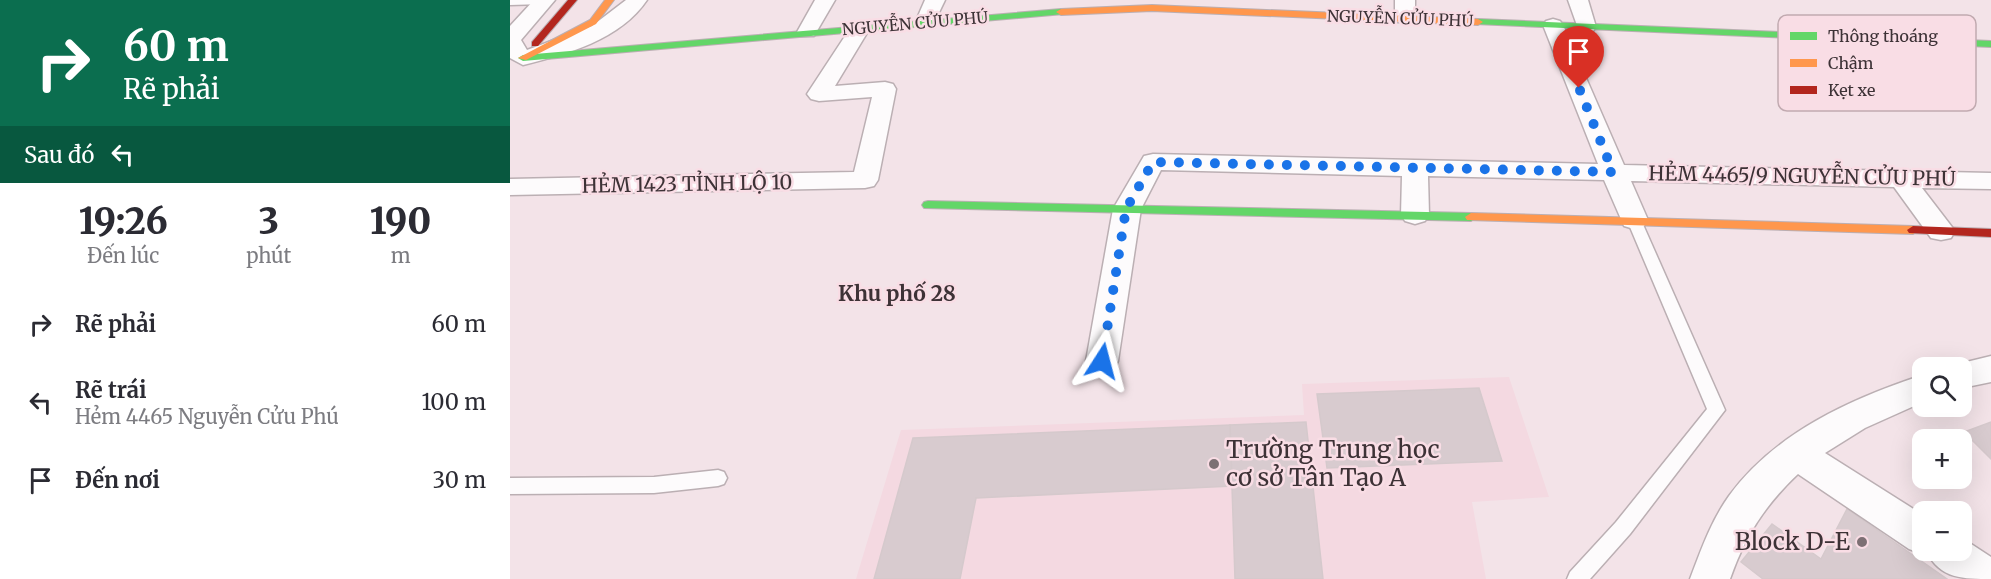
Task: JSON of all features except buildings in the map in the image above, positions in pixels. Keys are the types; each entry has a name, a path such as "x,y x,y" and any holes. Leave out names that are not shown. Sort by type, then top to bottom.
{"main road":[{"path":"517,63 573,0"},
{"path":"517,63 593,22 610,0"},
{"name":"NGUYỄN CỬU PHÚ","path":"517,63 1093,5 1405,9 1553,25 1778,35"},
{"name":"NGUYỄN CỬU PHÚ","path":"1976,43 1991,44"},
{"path":"928,205 1634,220 1991,233"}],"street":[{"path":"544,0 510,40 517,63 588,38 627,13 637,0"},
{"path":"807,32 825,0"},
{"path":"926,23 935,0"},
{"path":"1578,0 1586,27"},
{"path":"1553,25 1634,220"},
{"name":"HẺM 1423 TỈNH LỘ 10","path":"510,187 865,180 885,89 819,94 860,28"},
{"name":"HẺM 4465/9 NGUYỄN CỬU PHÚ","path":"1126,209 1153,162 1991,181"},
{"path":"1415,168 1415,215"},
{"path":"1902,179 1941,231"},
{"path":"1102,361 1126,209"},
{"path":"1972,373 1991,369"},
{"path":"1710,579 1717,550 1761,483 1794,452 1868,408 1912,392"},
{"path":"1794,452 1912,529"},
{"path":"1963,561 1990,579"}],"lane":[{"path":"510,2 544,0"},
{"path":"1577,579 1623,528 1716,410 1634,220"},
{"path":"510,486 654,485 718,478"}],"shaded area":[{"name":"Trường Trung học cơ sở Tân Tạo A","path":"1509,377 1549,497 1472,502 1486,579 856,579 901,430 1304,415 1302,384"}],"traffic: fast":[{"path":"523,58 1061,12"},
{"path":"1478,22 1778,35"},
{"path":"1976,43 1991,44"},
{"path":"928,205 1471,217"}],"traffic: slow":[{"path":"523,58 593,22 610,0"},
{"path":"1061,12 1152,8 1478,22"},
{"path":"1471,217 1913,230"}],"traffic: jam":[{"path":"535,44 573,0"},
{"path":"1913,230 1991,233"}],"place":[{"name":"Trường Trung học cơ sở Tân Tạo A","path":"1214,464"},
{"name":"Block D-E","path":"1862,542"}],"district":[{"name":"Khu phố 28","path":"897,294"}],"route":[{"path":"1102,361 1126,209 1153,162 1613,172 1579,88"}]}
